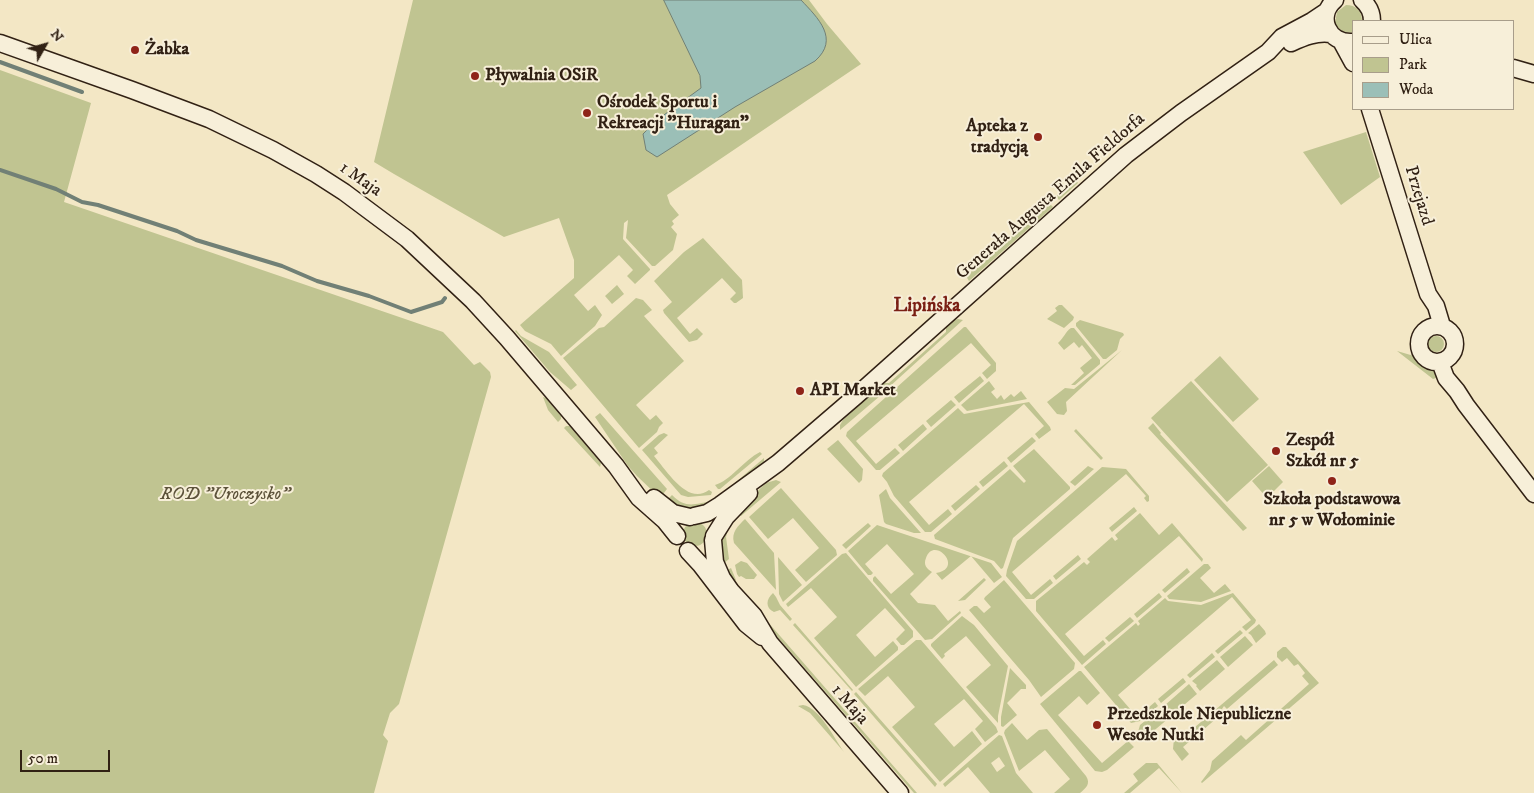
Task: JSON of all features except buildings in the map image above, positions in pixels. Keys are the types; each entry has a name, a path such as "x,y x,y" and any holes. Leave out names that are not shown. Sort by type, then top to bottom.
{"street":[{"path":"1362,0 1369,7 1373,20"},
{"path":"1331,4 1326,23 1342,39 1352,61"},
{"name":"Generała Augusta Emila Fieldorfa","path":"713,538 726,517 778,463 1126,155 1181,113 1268,52 1282,38 1312,22 1331,4"},
{"name":"Generała Augusta Emila Fieldorfa","path":"1268,52 1307,36 1318,34 1342,39"},
{"name":"1 Maja","path":"0,43 209,119 273,150 344,192 407,239 474,301 616,466 640,498 665,521 677,536"},
{"path":"1514,68 1534,74"},
{"name":"Przejazd","path":"1370,110 1428,294 1426,309 1436,326"},
{"path":"1436,326 1450,331 1455,340 1455,346 1445,358 1434,362 1424,356 1419,346 1421,334 1436,326"},
{"path":"1445,358 1456,375 1457,391 1466,405 1534,494"},
{"name":"Generała Augusta Emila Fieldorfa","path":"692,516 707,513 720,505 778,463"},
{"name":"1 Maja","path":"616,466 673,513 692,516"},
{"path":"692,516 700,516 711,524 713,538 709,546 701,552 688,551 680,545 677,536 680,524 692,516"},
{"name":"1 Maja","path":"713,538 715,562 722,578 731,591 754,616 770,643 900,793"},
{"name":"1 Maja","path":"688,551 746,624 770,643"}],"green space":[{"name":"Ośrodek Sportu i Rekreacji \"Huragan\"","path":"413,0 809,0 861,64 667,195 670,204 679,215 672,221 674,224 671,227 677,234 673,250 655,266 652,266 626,238 628,220 624,223 623,239 650,270 635,284 627,276 633,270 619,255 574,295 588,311 595,305 602,315 595,326 561,356 551,344 525,331 520,325 574,278 574,260 559,218 504,237 374,162"},
{"path":"1346,5 1350,5 1360,12 1362,20 1352,20 1352,32 1342,31 1335,23 1337,12"},
{"name":"ROD \"Uroczysko\"","path":"0,70 91,103 64,202 443,332 474,365 480,362 490,372 491,377 399,704 390,713 383,735 388,741 374,793 0,793"},
{"path":"1366,132 1380,177 1341,205 1303,152"},
{"path":"1075,179 1078,183 1059,200 1056,196"},
{"path":"1049,203 1053,207 969,281 966,276"},
{"path":"703,238 742,280 743,298 734,303 730,299 736,293 722,278 677,318 690,334 697,328 703,334 697,340 689,342 664,313 663,310 672,302 654,281 684,252"},
{"path":"617,285 624,294 612,304 605,296"},
{"path":"636,298 643,300 652,310 644,316 684,361 636,405 650,420 656,415 663,423 657,432 639,448 563,358 599,328 604,327"},
{"path":"1062,305 1074,317 1064,328 1047,319 1057,311 1055,308"},
{"path":"958,319 963,320 888,388 884,389 880,385 882,383 889,383 946,332 946,327"},
{"path":"1080,320 1123,333 1124,335 1120,339 1117,350 1106,359 1103,359 1076,326 1076,323"},
{"path":"964,327 996,363 996,371 987,379 982,373 991,365 971,343 856,441 876,464 895,448 900,453 880,470 876,470 846,436 847,432"},
{"path":"1071,328 1074,328 1100,360 1100,364 1075,385 1071,385 1084,373 1080,368 1092,358 1082,345 1079,348 1074,342 1064,350 1058,343"},
{"path":"516,330 521,336 549,352 577,385 571,390 550,372"},
{"path":"1436,336 1444,344 1436,352 1428,344"},
{"path":"1122,350 1066,402 1067,411 1064,415 1057,414 1047,402 1065,388 1074,389"},
{"path":"1397,351 1414,356 1434,370 1439,377 1433,379"},
{"path":"1220,356 1259,399 1233,422 1194,380"},
{"path":"980,376 984,381 959,403 954,397"},
{"path":"989,381 995,389 991,392 997,399 1001,395 1004,400 1011,394 1014,397 1021,391 1027,399 967,411 961,405"},
{"path":"1191,381 1268,465 1227,502 1151,418"},
{"path":"875,390 880,396 840,430 843,420"},
{"path":"543,397 561,416 558,422 548,410"},
{"path":"951,400 956,405 931,427 926,421"},
{"path":"1029,402 1051,430 1039,439 1035,434 1044,426 1024,404 909,502 929,525 948,509 952,514 931,532 925,532 894,496 882,476 883,473 958,408 964,414"},
{"path":"600,413 667,489 660,498 628,466 595,417"},
{"path":"1153,423 1160,434 1247,528 1243,531 1148,428"},
{"path":"923,424 927,429 903,451 898,445"},
{"path":"570,426 601,463 600,467 564,428"},
{"path":"1076,429 1103,458 1101,460 1074,431"},
{"path":"664,433 668,435 654,448 658,453 654,456 678,485 693,494 701,494 709,490 712,492 711,495 688,497 681,495 642,450"},
{"path":"1032,437 1036,441 1011,463 1007,458"},
{"path":"838,440 863,469 862,480 859,483 827,449"},
{"path":"1034,449 1070,489 1013,538 1003,568 1001,569 994,561 935,539 934,535 1010,469 1024,483 1026,481 1013,466"},
{"path":"760,452 762,454 718,489 715,485 721,483"},
{"path":"764,458 764,464 722,494"},
{"path":"1004,461 1008,466 983,487 979,482"},
{"path":"1088,466 1094,469 1075,486 1070,482"},
{"path":"1269,466 1283,482 1267,498 1252,481"},
{"path":"1102,467 1126,469 1149,496 1149,501 1147,502 1144,498 1146,496 1126,474 1012,572 1031,595 1050,579 1053,583 1034,599 1026,599 1006,576 1017,541"},
{"path":"776,480 781,482 741,516 737,511 766,483"},
{"path":"976,485 980,489 955,511 951,506"},
{"path":"781,488 836,550 837,555 806,582 795,570 819,548 793,518 768,539 749,517"},
{"path":"886,489 890,498 921,533 914,533 884,522 879,495"},
{"path":"672,495 686,504 712,501 704,508 693,507 686,509 665,502"},
{"path":"1134,507 1137,511 1112,532 1109,528"},
{"path":"1140,513 1159,535 1172,523 1203,559 1202,562 1179,536 1065,634 1084,656 1103,640 1106,644 1082,665 1036,611 1036,601 1084,562 1087,565 1090,562 1087,559 1112,537 1115,541 1118,539 1115,535"},
{"path":"745,519 774,553 776,590 734,543 734,532"},
{"path":"695,522 704,525 707,534 704,543 695,546 686,543 683,534 686,525"},
{"path":"730,522 726,537 729,559 723,564 721,541"},
{"path":"868,523 871,526 846,549 842,545"},
{"path":"877,525 971,556 942,580 936,573 948,566 948,560 945,555 935,550 930,552 926,558 926,566 932,572 910,594 918,603 935,605 948,621 960,611 961,613 932,639 925,640 873,581 875,576 891,594 914,574 887,544 865,564 873,573 871,575 868,575 848,551"},
{"path":"846,553 913,631 913,637 904,645 901,645 896,639 905,630 885,608 856,635 875,657 893,641 898,650 856,687 814,638 837,617 811,588 788,607 786,604 842,554"},
{"path":"1078,555 1081,559 1056,580 1053,576"},
{"path":"971,556 991,563 1002,577 994,583"},
{"path":"778,557 802,585 783,602 779,594"},
{"path":"741,561 747,563 757,575 754,579 739,577 735,565"},
{"path":"1204,564 1208,564 1211,568 1200,578 1214,593 1225,584 1231,591 1201,602 1169,599 1167,596"},
{"path":"731,568 736,580 733,582 917,793 914,793 767,625 724,572"},
{"path":"1187,568 1190,572 1165,593 1162,590"},
{"path":"984,578 986,580 965,600 958,601"},
{"path":"1004,580 1075,663 1074,669 1041,697 1029,680 969,610 977,606 984,613 991,607 984,599"},
{"path":"773,593 792,619 790,621 780,610 774,612 769,608 767,603"},
{"path":"1159,593 1162,597 1137,618 1134,614"},
{"path":"1233,593 1256,620 1255,623 1246,631 1242,627 1251,620 1232,597 1118,695 1137,717 1155,702 1158,706 1140,721 1131,723 1084,667 1136,623 1138,626 1140,624 1138,621 1165,598 1168,601 1201,605"},
{"path":"962,616 974,625 1008,666 998,723 966,687 991,665 966,636 944,654 945,656 942,659 931,646"},
{"path":"1130,617 1134,621 1109,642 1105,638"},
{"path":"795,623 853,690 852,691 793,625"},
{"path":"1259,624 1266,634 1256,643 1248,633"},
{"path":"1240,630 1243,633 1218,654 1215,651"},
{"path":"1245,636 1253,645 1228,667 1220,657"},
{"path":"916,640 921,640 996,727 998,732 985,742 975,729 983,721 964,699 934,724 954,747 972,731 982,744 940,782 892,727 915,707 888,676 865,696 858,689"},
{"path":"1286,647 1319,683 1202,783 1210,770 1212,761 1241,735 1246,740 1309,684 1302,676 1305,673 1298,664 1294,666 1287,658 1282,662 1277,657 1277,652"},
{"path":"1212,653 1215,657 1190,678 1187,675"},
{"path":"1217,660 1225,669 1200,691 1192,681"},
{"path":"1274,660 1278,665 1227,709 1224,706 1222,709 1224,712 1183,747 1189,754 1182,761 1173,749 1174,738 1184,730 1188,733"},
{"path":"1010,668 1026,685 1026,689 1021,689 1007,703 1017,715 1003,727 1001,726 1001,717"},
{"path":"1079,671 1100,693 1087,705 1079,696 1058,715 1102,763 1128,741 1134,747 1107,770 1102,772 1095,771 1040,704"},
{"path":"1183,678 1186,682 1161,703 1158,699"},
{"path":"1189,684 1197,694 1172,715 1164,706"},
{"path":"856,692 937,784 935,787 854,694"},
{"path":"798,706 809,707 821,717 844,752 810,713"},
{"path":"1161,708 1169,718 1144,739 1138,732 1140,725"},
{"path":"1012,723 1027,740 1039,730 1047,729 1086,776 1088,784 1086,788 1080,793 1054,793 1070,779 1045,750 1019,771 1004,733"},
{"path":"999,735 1002,736 1016,773 1033,793 990,793 968,767 945,787 943,784","holes":["999,757 1005,766 997,772 991,763"]},
{"path":"1146,763 1157,763 1182,793 1159,768 1130,793 1124,793 1138,781 1133,774"}],"water":[{"path":"664,0 801,0 824,29 826,45 815,61 735,107 657,157 646,150 643,134 657,120 701,88 700,76"}],"waterway":[{"path":"0,62 82,92"},
{"path":"0,170 56,189 82,202 98,205 177,231 196,240 282,266 317,281 369,296 411,312 442,302 445,298"}],"place":[{"name":"Żabka","path":"135,50"},
{"name":"Pływalnia OSiR","path":"475,76"},
{"name":"Ośrodek Sportu i Rekreacji \"Huragan\"","path":"587,113"},
{"name":"Apteka z tradycją","path":"1038,137"},
{"name":"API Market","path":"800,391"},
{"name":"Zespół Szkół nr 5","path":"1276,451"},
{"name":"Szkoła podstawowa nr 5 w Wołominie","path":"1332,481"},
{"name":"Przedszkole Niepubliczne Wesołe Nutki","path":"1097,725"}],"district":[{"name":"Lipińska","path":"927,307"}]}
